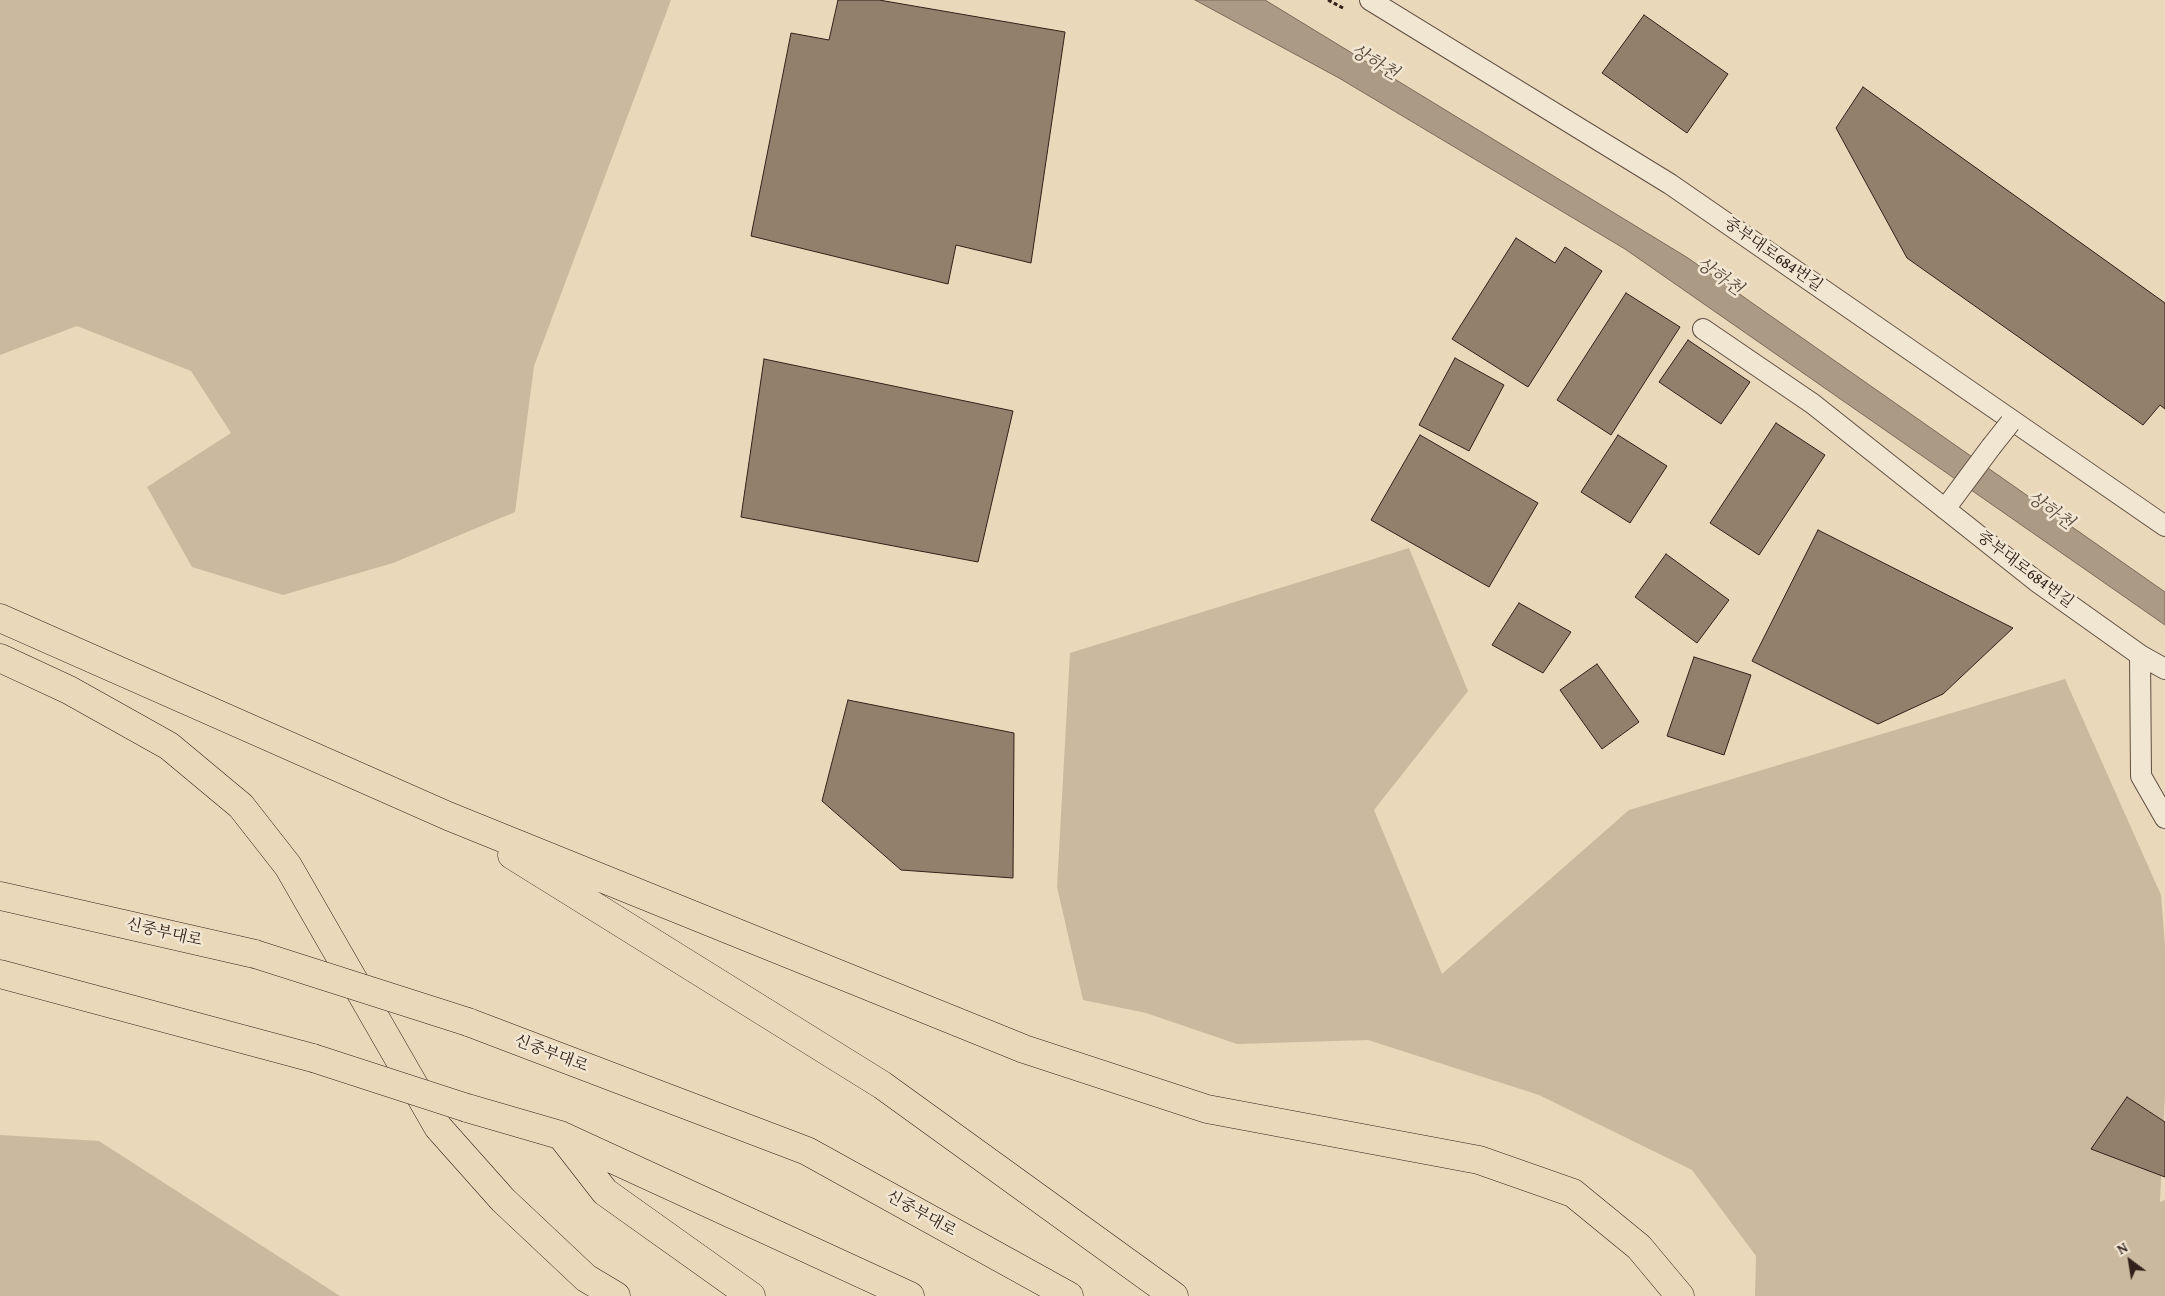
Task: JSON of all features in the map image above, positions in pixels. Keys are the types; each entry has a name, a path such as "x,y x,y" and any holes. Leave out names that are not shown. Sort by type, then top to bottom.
{"highway":[{"path":"0,618 448,816 1024,1049 1207,1109 1479,1160 1573,1193 1639,1247 1680,1296"},
{"path":"0,658 69,690 169,746 241,806 288,866 438,1126 503,1200 586,1278 616,1296"},
{"path":"448,816 882,1085 1174,1296"},
{"name":"신중부대로","path":"0,896 255,954 468,1022 807,1151 1069,1296"},
{"path":"0,974 313,1058 467,1108 560,1135 910,1296"},
{"path":"560,1135 605,1192 750,1296"}],"lane":[{"name":"중부대로684번길","path":"1370,0 1670,184 2165,526"},
{"name":"중부대로684번길","path":"1703,329 1813,404 2036,581 2140,655 2165,669"},
{"path":"1945,509 2011,421"},
{"path":"2140,655 2141,776 2165,818"}],"path":[{"path":"1330,0 1336,4"}],"shaded area":[{"path":"0,0 671,0 534,366 515,512 393,563 283,595 192,567 147,487 231,433 191,371 77,326 0,355"},
{"path":"1195,0 1265,0 1688,258 2165,592 2165,625 1625,249 1339,78"},
{"path":"1409,548 1468,691 1374,810 1442,974 1629,810 2065,679 2161,895 2165,946 2165,1094 2160,1202 2165,1200 2165,1296 1755,1296 1756,1256 1692,1170 1539,1095 1368,1040 1237,1044 1146,1013 1083,1000 1057,887 1070,653"},
{"path":"0,1135 99,1141 340,1296 0,1296"}],"building":[{"path":"838,0 879,0 1065,32 1031,263 956,245 948,284 751,236 791,33 829,40"},
{"path":"1644,15 1728,74 1687,133 1602,73"},
{"path":"1863,87 2165,303 2165,409 2160,405 2143,425 1907,258 1836,128"},
{"path":"1516,238 1555,263 1565,247 1602,271 1528,387 1452,339"},
{"path":"1626,293 1680,327 1611,435 1557,400"},
{"path":"1688,340 1750,382 1721,424 1659,382"},
{"path":"1455,358 1504,385 1469,451 1419,425"},
{"path":"764,359 1013,411 978,562 741,517"},
{"path":"1776,423 1825,455 1759,555 1710,523"},
{"path":"1420,435 1538,503 1489,587 1371,520"},
{"path":"1618,435 1667,466 1630,523 1581,492"},
{"path":"1818,530 2013,628 1943,694 1878,724 1752,661"},
{"path":"1666,554 1729,600 1697,643 1635,597"},
{"path":"1519,603 1571,632 1543,673 1492,645"},
{"path":"1694,657 1751,675 1724,755 1667,736"},
{"path":"1597,664 1639,722 1602,749 1560,690"},
{"path":"848,700 1014,733 1013,878 901,870 822,801"},
{"path":"2127,1097 2165,1122 2165,1177 2091,1149"}],"water label":[{"name":"상하천","path":"1374,63"},
{"name":"상하천","path":"1719,277"},
{"name":"상하천","path":"2050,511"}]}
